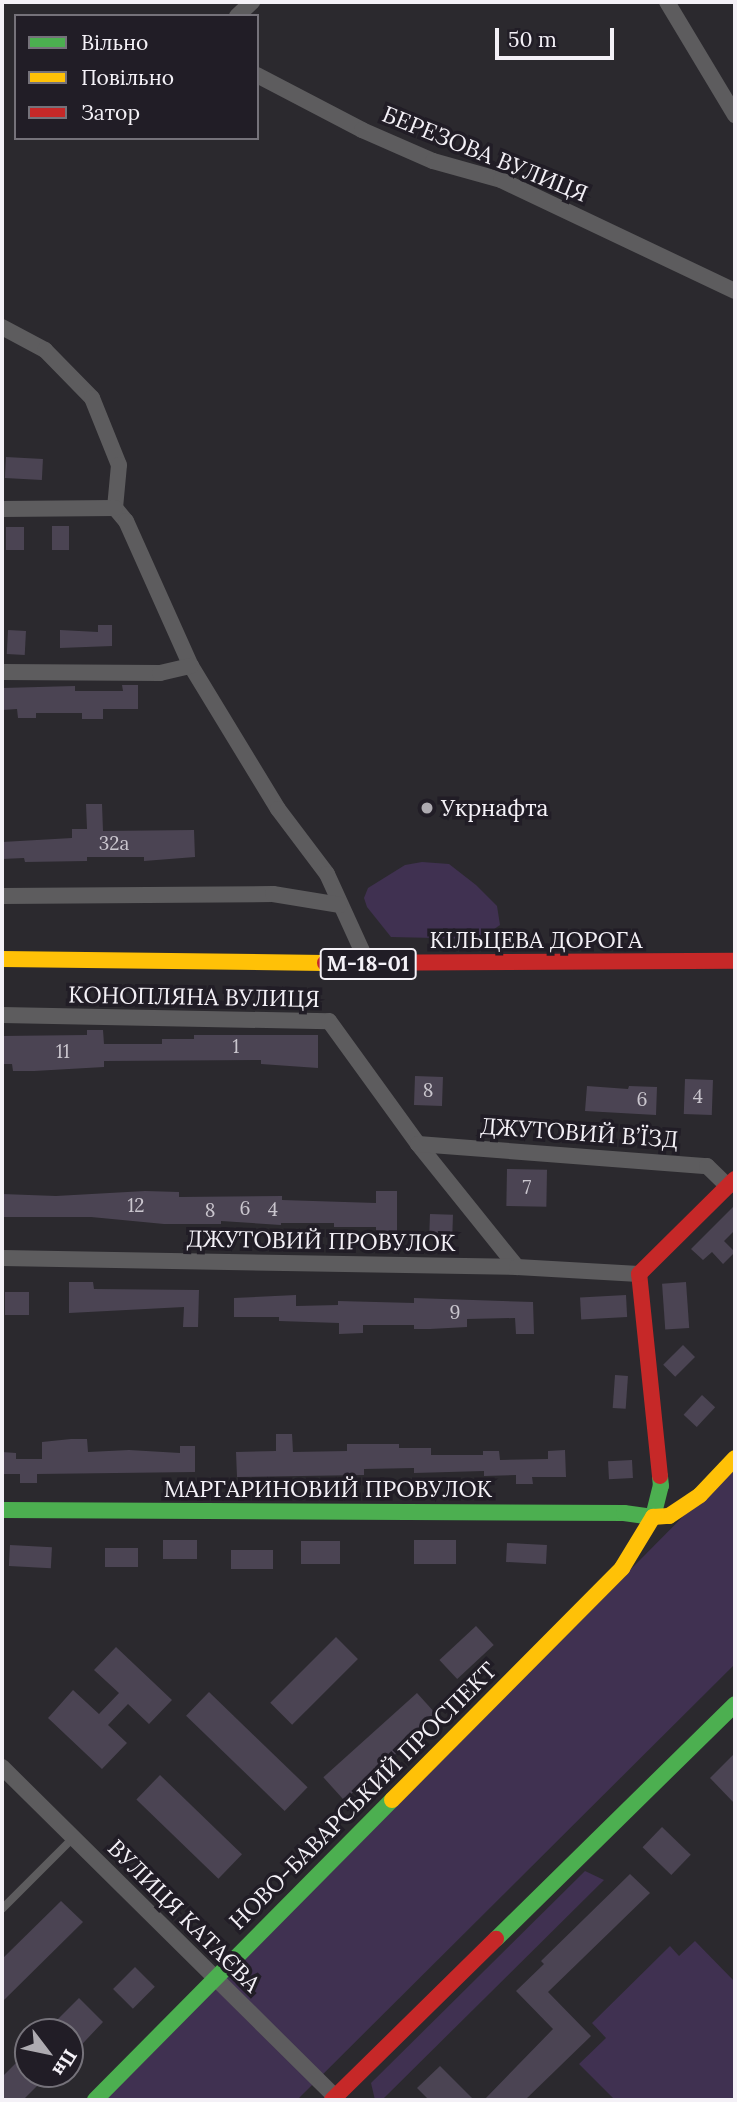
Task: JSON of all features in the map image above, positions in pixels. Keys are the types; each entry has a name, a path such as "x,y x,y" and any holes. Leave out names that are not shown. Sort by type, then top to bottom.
{"main road":[{"name":"КІЛЬЦЕВА ДОРОГА","path":"2,959 368,964 735,961"},
{"path":"639,1274 732,1182"},
{"name":"НОВО-БАВАРСЬКИЙ ПРОСПЕКТ","path":"95,2100 622,1568 653,1517 661,1486 639,1274"},
{"path":"653,1517 669,1516 700,1494 735,1458"},
{"name":"МАРГАРИНОВИЙ ПРОВУЛОК","path":"2,1510 610,1513 653,1517"},
{"path":"336,2099 735,1704"}],"street":[{"path":"239,14 252,2"},
{"path":"667,2 735,115"},
{"name":"БЕРЕЗОВА ВУЛИЦЯ","path":"259,76 362,130 433,161 501,180 735,291"},
{"path":"2,327 45,349 92,398 119,465 114,508 126,522 191,666 278,809 327,874 368,964"},
{"path":"2,509 114,508"},
{"path":"2,672 160,673 191,666"},
{"path":"2,896 273,894 341,905"},
{"name":"КОНОПЛЯНА ВУЛИЦЯ","path":"2,1015 329,1021 418,1144 517,1267"},
{"name":"ДЖУТОВИЙ В’ЇЗД","path":"418,1144 707,1166 732,1182"},
{"name":"ДЖУТОВИЙ ПРОВУЛОК","path":"2,1258 517,1267 639,1274"},
{"name":"ВУЛИЦЯ КАТАЄВА","path":"2,1768 336,2099"}],"lane":[{"path":"2,1909 73,1838"}],"shaded area":[{"path":"422,862 449,864 476,885 497,906 500,925 480,939 391,937 367,907 364,898 368,888 405,865"},
{"path":"735,1464 735,1664 297,2100 105,2100"},
{"path":"585,1871 604,1880 382,2100 375,2100 371,2083"},
{"path":"695,1941 735,1982 735,2100 615,2100 579,2064 606,2038 592,2023 670,1946 679,1956"}],"building":[{"path":"6,457 43,459 42,480 5,478"},
{"path":"52,526 69,526 69,550 52,550"},
{"path":"6,527 24,527 24,550 6,550"},
{"path":"98,625 112,625 112,646 60,648 60,630 98,632"},
{"path":"8,630 26,631 25,655 7,654"},
{"path":"122,685 138,685 138,709 103,709 103,719 82,719 82,713 36,713 36,718 18,718 17,709 2,710 2,688 75,686 75,691 123,691"},
{"path":"86,804 102,804 103,831 194,830 195,857 144,861 144,857 87,857 87,861 25,862 24,858 2,859 2,842 72,838 72,829 87,829"},
{"path":"87,1030 103,1030 104,1044 162,1044 162,1039 194,1039 194,1035 318,1035 318,1068 261,1064 261,1060 104,1061 104,1067 34,1071 13,1071 12,1064 2,1064 2,1036 87,1035"},
{"path":"415,1076 443,1077 442,1106 414,1105"},
{"path":"685,1079 713,1080 712,1115 684,1114"},
{"path":"587,1086 628,1089 629,1086 657,1087 656,1115 585,1111"},
{"path":"507,1169 547,1170 546,1207 506,1206"},
{"path":"145,1191 179,1192 179,1197 282,1196 282,1200 376,1203 376,1191 397,1191 397,1235 376,1235 376,1227 334,1227 334,1223 281,1225 221,1221 221,1224 164,1224 91,1217 2,1217 2,1194 56,1196"},
{"path":"735,1205 735,1230 724,1241 735,1252 723,1264 712,1252 703,1260 691,1249"},
{"path":"430,1214 453,1215 452,1236 429,1235"},
{"path":"69,1282 93,1282 94,1289 199,1290 198,1327 183,1327 184,1307 69,1313"},
{"path":"686,1282 689,1328 665,1330 662,1284"},
{"path":"5,1292 29,1292 29,1315 5,1315"},
{"path":"296,1295 296,1306 338,1305 338,1301 414,1303 414,1298 533,1302 534,1334 516,1334 515,1318 467,1319 467,1327 430,1329 414,1329 414,1325 363,1325 363,1333 339,1334 339,1323 279,1321 279,1317 234,1317 234,1298"},
{"path":"626,1295 627,1317 581,1319 580,1297"},
{"path":"683,1345 695,1357 675,1377 663,1365"},
{"path":"615,1375 628,1376 626,1409 613,1408"},
{"path":"702,1395 715,1407 697,1427 684,1415"},
{"path":"276,1434 292,1434 293,1452 347,1451 347,1444 399,1444 399,1448 431,1448 431,1455 483,1455 483,1451 499,1451 500,1460 548,1459 548,1451 565,1450 566,1477 532,1477 533,1484 516,1484 516,1475 484,1476 484,1471 414,1473 414,1468 364,1469 364,1475 237,1477 236,1452 276,1451"},
{"path":"87,1439 88,1452 129,1450 180,1453 180,1446 195,1446 195,1472 37,1474 37,1483 20,1483 20,1474 2,1474 2,1452 16,1453 16,1459 42,1459 42,1442"},
{"path":"632,1460 633,1478 609,1479 608,1461"},
{"path":"163,1540 197,1540 197,1559 163,1559"},
{"path":"414,1540 456,1540 456,1564 414,1564"},
{"path":"301,1541 340,1541 340,1564 301,1564"},
{"path":"507,1543 547,1545 546,1564 506,1562"},
{"path":"10,1545 52,1547 51,1568 9,1566"},
{"path":"105,1548 138,1548 138,1567 105,1567"},
{"path":"231,1550 273,1550 273,1569 231,1569"},
{"path":"476,1626 494,1645 457,1679 439,1660"},
{"path":"336,1637 358,1659 292,1725 270,1703"},
{"path":"116,1647 172,1700 149,1724 128,1704 108,1725 127,1743 102,1769 48,1718 73,1690 99,1714 119,1693 94,1670"},
{"path":"209,1692 308,1787 285,1811 186,1716"},
{"path":"417,1693 438,1716 344,1800 323,1777"},
{"path":"735,1753 735,1804 710,1778"},
{"path":"160,1775 242,1854 218,1879 136,1799"},
{"path":"662,1827 691,1855 671,1875 643,1847"},
{"path":"630,1874 650,1893 548,1992 591,2036 525,2100 484,2100 553,2029 516,1991 544,1964 541,1961"},
{"path":"61,1901 83,1922 2,2002 2,1959"},
{"path":"135,1967 155,1987 133,2009 113,1989"},
{"path":"79,1998 103,2022 84,2042 84,2018 59,2018"},
{"path":"14,2065 14,2088 35,2088 23,2100 2,2100 2,2077"},
{"path":"440,2066 474,2100 429,2100 417,2088"}],"traffic: fast":[{"path":"2,1510 624,1513 653,1517 661,1486 660,1476"},
{"path":"496,1939 735,1704"},
{"path":"95,2100 392,1800"}],"traffic: slow":[{"path":"2,959 325,963"},
{"path":"392,1800 622,1568 653,1517 669,1516 700,1495 735,1458"}],"traffic: jam":[{"path":"325,963 735,961"},
{"path":"660,1476 639,1274 735,1179"},
{"path":"332,2100 496,1939"}],"place":[{"name":"Укрнафта","path":"427,808"}]}
